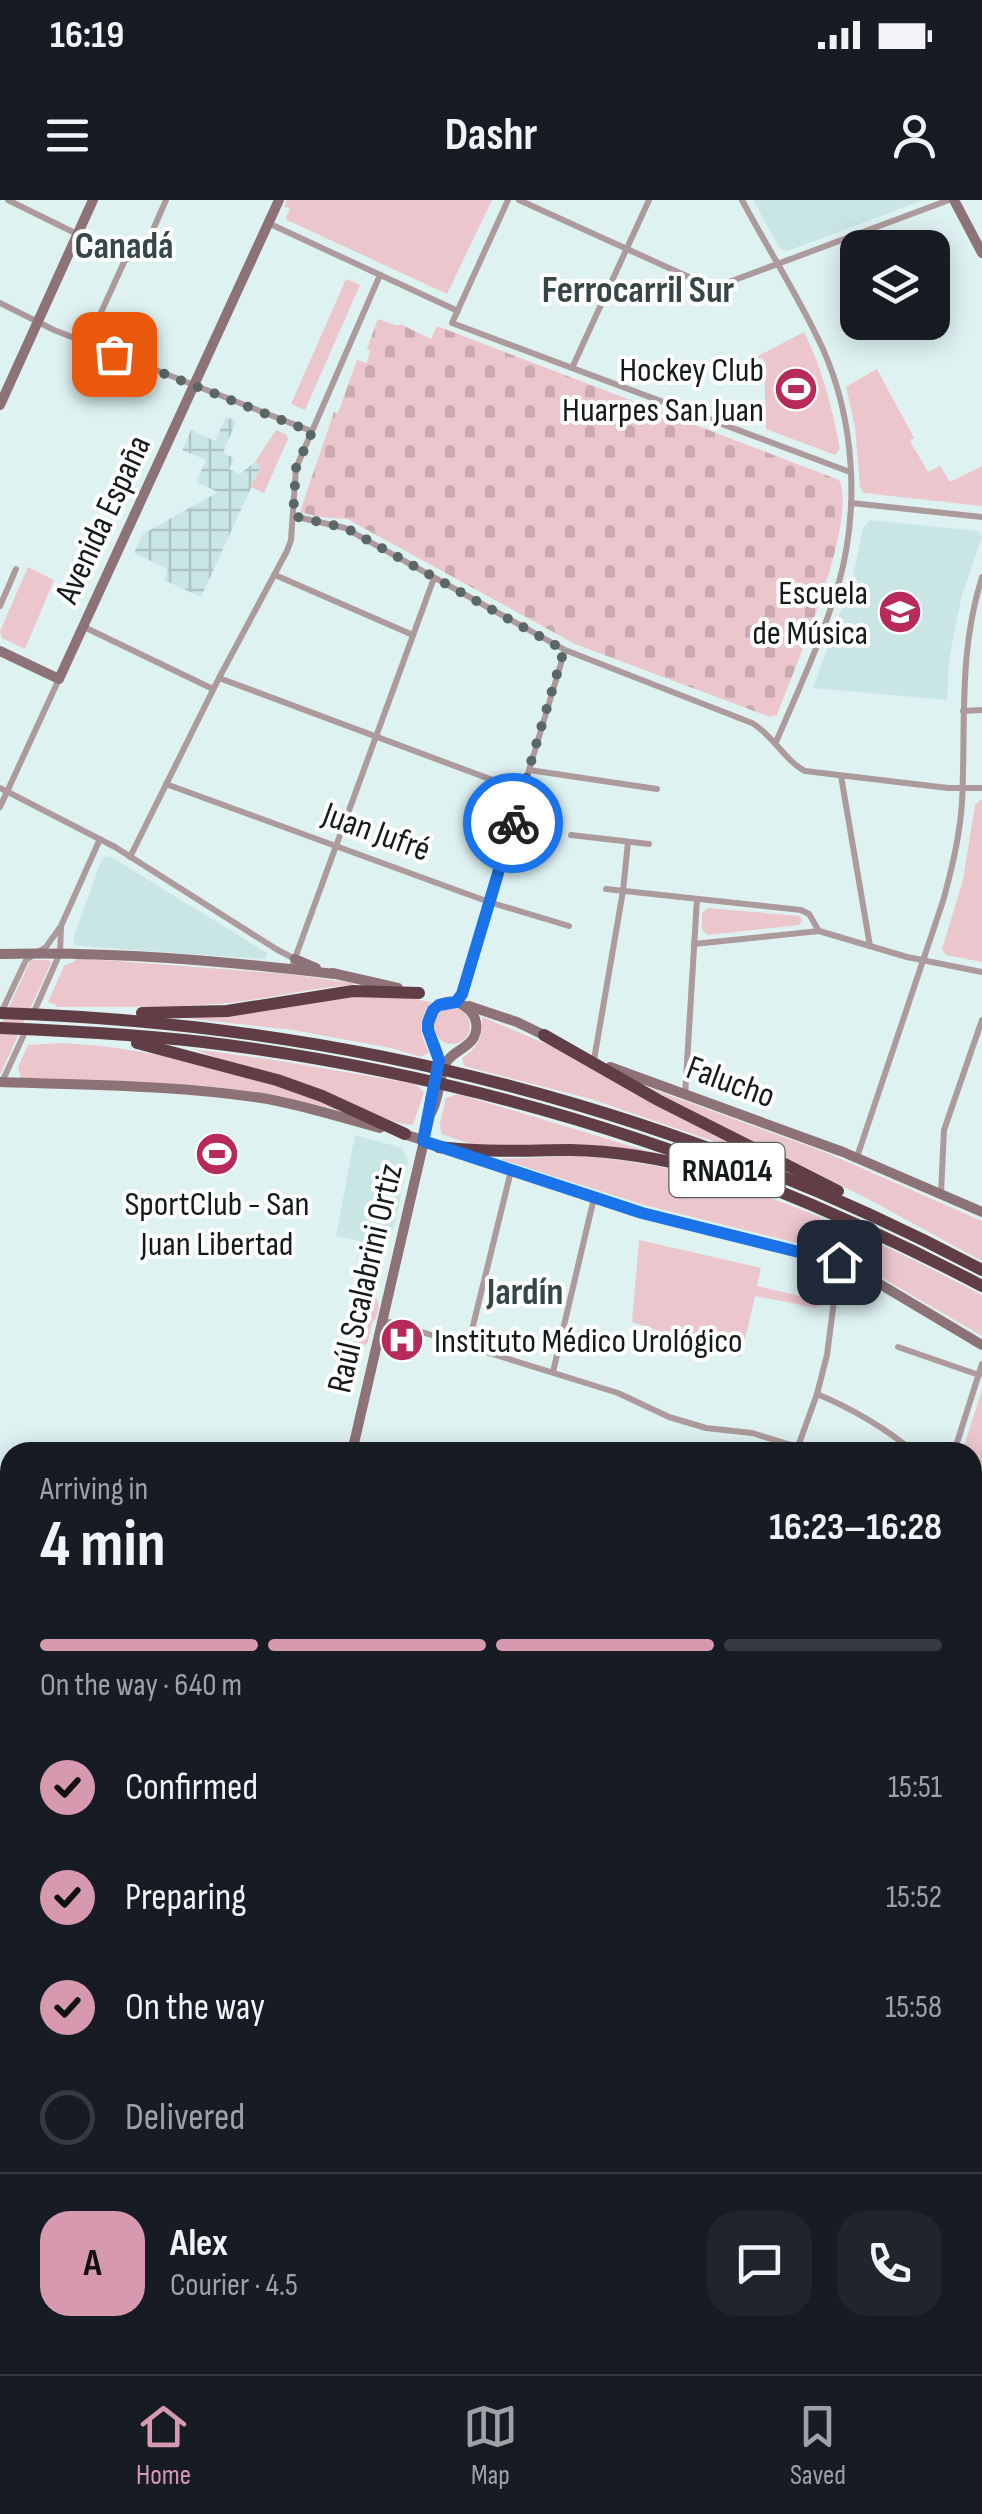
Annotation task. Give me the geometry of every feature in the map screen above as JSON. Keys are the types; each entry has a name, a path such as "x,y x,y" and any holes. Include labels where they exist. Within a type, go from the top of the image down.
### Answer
{"highway":[{"path":"80,1016 227,1011 353,992 420,994"},
{"name":"RNA014","path":"0,1014 80,1016 254,1033 462,1072 580,1104 725,1154 828,1195 982,1270"},
{"name":"RNA014","path":"0,1030 86,1032 257,1049 459,1087 616,1131 770,1187 875,1232 982,1286"},
{"path":"86,1032 277,1080 406,1134"},
{"path":"544,1035 629,1084 968,1262"},
{"path":"438,1147 488,1152 571,1150 628,1154 770,1187"}],"street":[{"path":"8,200 77,234"},
{"path":"0,405 93,200"},
{"path":"87,343 125,260 142,255 166,200"},
{"name":"Avenida España","path":"0,807 4,790 279,200"},
{"path":"508,200 452,323 850,472"},
{"path":"519,200 713,288 951,200 982,253"},
{"path":"572,368 649,200"},
{"path":"742,200 832,372 846,428 850,472 851,503 838,585 776,742"},
{"path":"268,223 458,310"},
{"path":"130,856 288,551 296,468 380,275"},
{"path":"0,303 87,343 312,432"},
{"path":"851,503 982,517"},
{"path":"293,516 346,528 564,650 752,723 776,742 798,768 841,776 982,788"},
{"path":"0,606 16,569"},
{"path":"275,575 414,635"},
{"path":"0,954 60,952 293,964 434,578"},
{"path":"857,1157 955,858 962,789 967,640 982,578"},
{"path":"83,626 214,689"},
{"path":"456,1002 473,1014 476,1026 470,1043 446,1050 434,1043 428,1030 430,1016 439,1005 456,1002 462,994 564,650"},
{"path":"0,651 59,678"},
{"path":"219,678 522,791"},
{"path":"963,711 982,710"},
{"path":"529,770 657,789"},
{"path":"841,776 870,946"},
{"name":"Juan Jufré","path":"166,784 490,902 569,926"},
{"name":"Falucho","path":"4,790 130,856 293,964 500,1016 594,1060 857,1157 982,1212"},
{"path":"571,834 649,844"},
{"path":"0,1014 26,960 46,947 61,926 100,839"},
{"path":"594,1060 628,842"},
{"path":"606,889 801,910 819,931"},
{"path":"685,1095 697,899"},
{"path":"61,926 60,952 1,1083 230,1094 306,1108 406,1134 642,1213 839,1262 982,1345"},
{"path":"694,944 819,931 982,972"},
{"path":"940,1194 944,1130 982,1020"},
{"name":"Raúl Scalabrini Ortiz","path":"430,1115 428,1106 439,1060 434,1043"},
{"name":"Raúl Scalabrini Ortiz","path":"354,1442 423,1141 445,1064 460,1049"},
{"path":"468,1346 510,1171"},
{"path":"553,1372 594,1198"},
{"path":"799,1442 827,1355 839,1262"},
{"path":"383,1320 618,1393 706,1428 752,1433 775,1442"},
{"path":"898,1348 979,1375"},
{"path":"957,1442 982,1364"},
{"path":"817,1394 872,1420 901,1442"}],"shaded area":[{"path":"753,200 923,200 788,251 780,249"},
{"path":"226,417 236,421 223,453 234,458 229,469 240,474 255,462 261,466 201,597 164,580 168,569 134,553 143,534 218,492 196,482 206,460 182,450 191,430 215,441"},
{"name":"Escuela de Música","path":"870,520 979,531 982,537 962,595 949,661 947,700 813,688 853,577 863,528"},
{"path":"110,856 267,953 265,959 76,946 73,939 98,869 103,858"},
{"path":"355,1135 402,1148 408,1160 385,1254 360,1247 360,1241 336,1236"}],"green space":[{"path":"287,200 492,200 447,294 287,220"},
{"path":"346,279 360,285 305,410 291,404"},
{"path":"378,319 400,324 431,339 437,326 839,480 843,500 833,560 777,715 770,717 575,644 347,519 300,512 334,412 338,413 357,360 367,363 367,349"},
{"name":"Hockey Club Huarpes San Juan","path":"804,332 830,404 840,449 835,455 766,429 764,359 756,357"},
{"path":"877,369 928,472 940,466 950,482 982,466 982,506 864,493 846,387"},
{"path":"276,430 288,439 264,493 251,487 261,467 255,462"},
{"path":"28,567 54,580 25,649 2,638 0,631"},
{"path":"980,800 982,962 946,955 942,949 963,880 975,805"},
{"path":"708,908 800,916 802,921 799,925 708,935 702,930 702,913"},
{"path":"75,958 288,974 353,983 214,1004 56,1007 48,1002 64,966"},
{"path":"33,960 51,963 0,1075 0,1027"},
{"path":"397,996 431,1002 421,1027 429,1052 421,1057 293,1030 184,1018 316,998"},
{"path":"452,1008 465,1013 470,1026 465,1039 452,1044 439,1039 434,1026 439,1013"},
{"path":"482,1017 556,1048 762,1158 591,1099 464,1066 462,1058 476,1046 480,1036"},
{"path":"62,1043 135,1051 210,1066 283,1087 351,1113 281,1096 217,1087 21,1078 18,1067 28,1045"},
{"path":"193,1049 415,1084 424,1092 413,1125 399,1123"},
{"path":"644,1086 827,1153 982,1221 982,1261 870,1200"},
{"path":"458,1094 667,1157 474,1145 441,1134 446,1098"},
{"path":"578,1156 684,1172 837,1224 982,1295 982,1336 841,1254 644,1205 500,1159"},
{"path":"639,1240 761,1268 757,1286 822,1301 822,1306 755,1296 741,1357 632,1322"},
{"path":"371,1258 384,1259 376,1297 379,1307 368,1342 355,1357 344,1388"},
{"path":"982,1390 982,1442 965,1442"}],"way so far":[{"path":"114,354 312,432 296,468 293,516 346,528 564,650 513,823"}],"place":[{"name":"Hockey Club Huarpes San Juan","path":"796,389"},
{"name":"Escuela de Música","path":"900,612"},
{"name":"SportClub - San Juan Libertad","path":"217,1154"},
{"name":"Instituto Médico Urológico","path":"402,1340"}],"district":[{"name":"Canadá","path":"124,245"},
{"name":"Ferrocarril Sur","path":"638,289"},
{"name":"Jardín","path":"525,1291"}],"route":[{"path":"513,823 462,994 456,1002 446,1002 433,1010 428,1023 439,1060 423,1141 642,1213 839,1262"}]}
